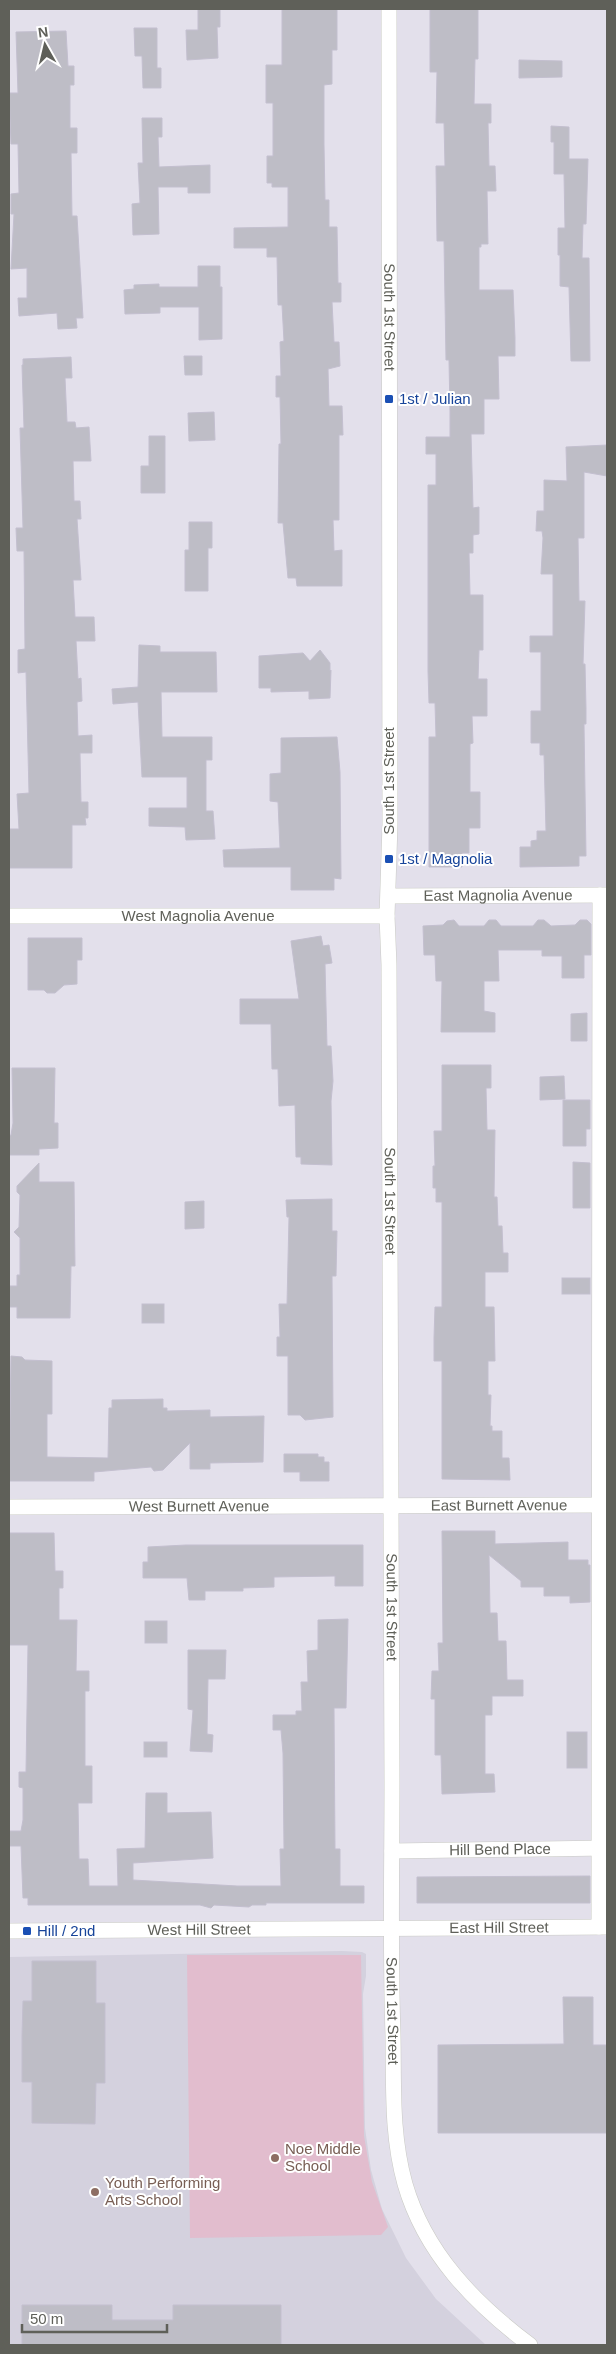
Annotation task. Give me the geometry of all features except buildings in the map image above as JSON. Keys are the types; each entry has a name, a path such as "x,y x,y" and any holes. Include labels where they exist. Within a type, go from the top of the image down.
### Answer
{"street":[{"name":"South 1st Street","path":"389,9 389,896 387,916 389,985 392,1851 390,1928 393,2113 399,2162 406,2189 434,2247 450,2271 484,2309 530,2345"},
{"name":"East Magnolia Avenue","path":"389,896 603,895"},
{"path":"603,895 603,1927"},
{"name":"West Magnolia Avenue","path":"9,916 387,916"},
{"name":"East Burnett Avenue","path":"390,1505 603,1505"},
{"name":"West Burnett Avenue","path":"9,1508 390,1505"},
{"name":"Hill Bend Place","path":"392,1851 604,1848"},
{"name":"East Hill Street","path":"390,1928 603,1927"},
{"name":"West Hill Street","path":"9,1931 390,1928"}],"shaded area":[{"path":"342,1951 366,1954 366,1976 363,1994 365,2128 371,2170 382,2209 406,2258 436,2299 486,2345 9,2345 9,1957"},
{"name":"Noe Middle School","path":"187,1955 361,1955 364,2136 372,2182 388,2227 381,2235 190,2238"}],"place":[{"name":"1st / Julian","path":"389,399"},
{"name":"1st / Magnolia","path":"389,859"},
{"name":"Hill / 2nd","path":"27,1931"},
{"name":"Noe Middle School","path":"275,2158"},
{"name":"Youth Performing Arts School","path":"95,2192"}]}
